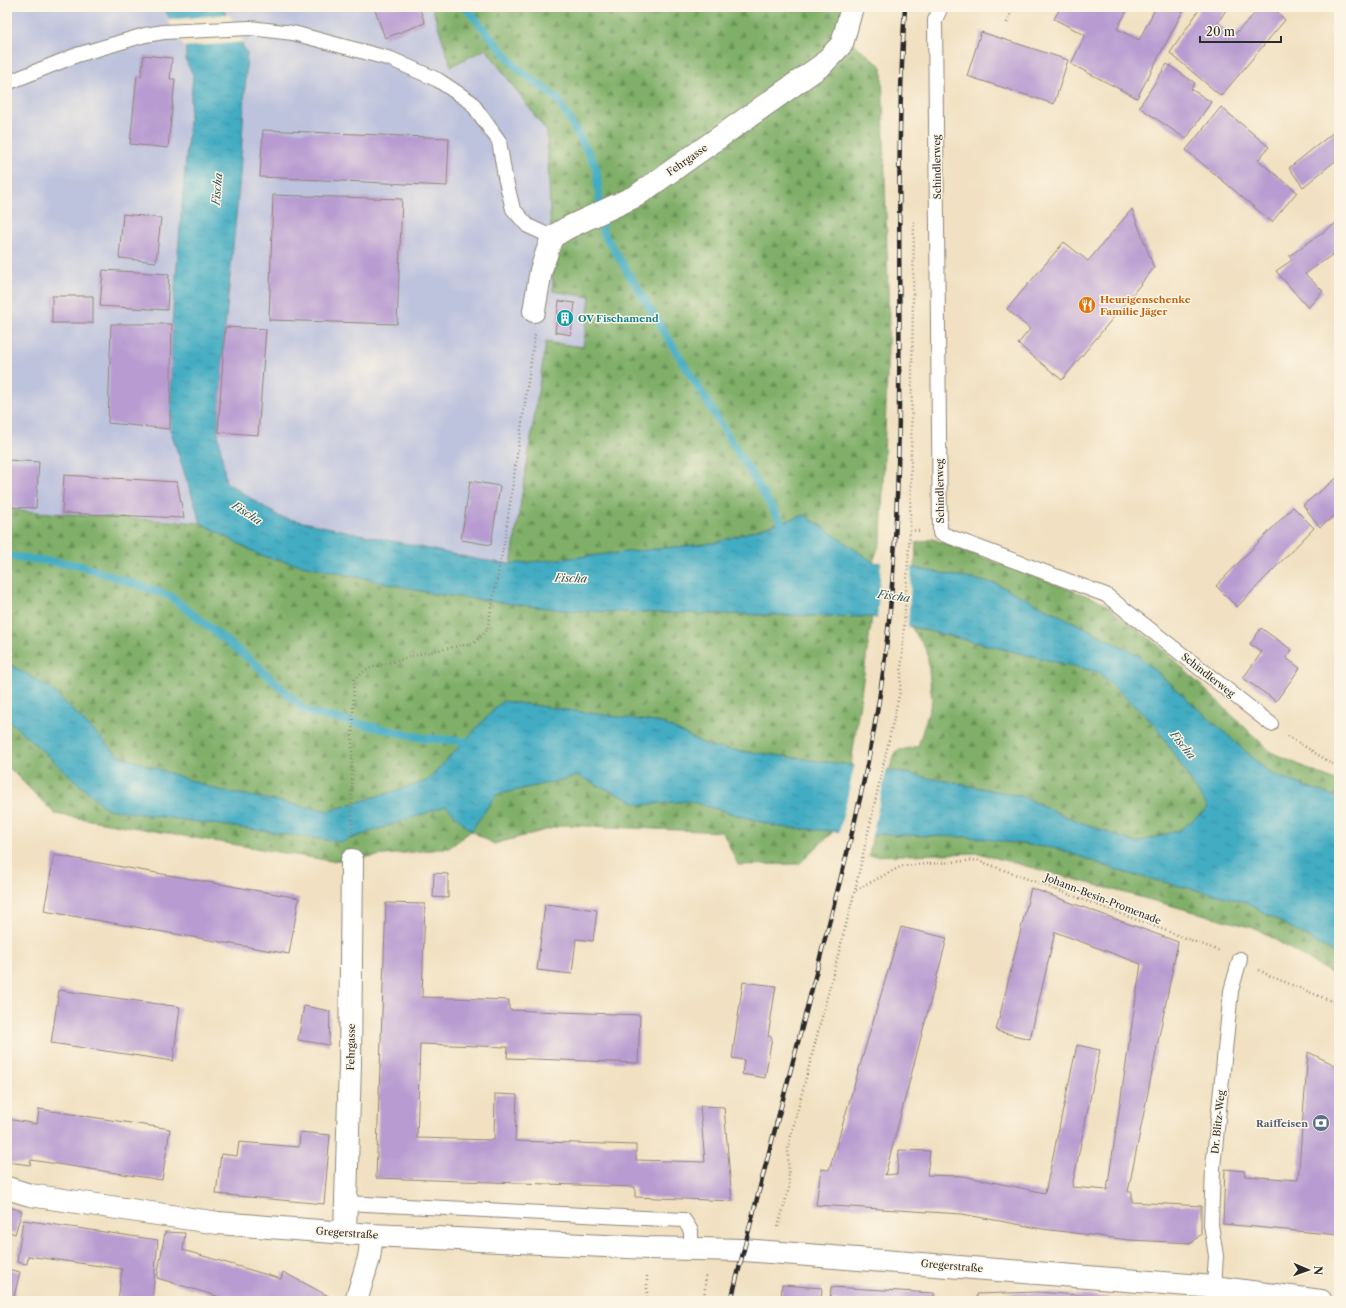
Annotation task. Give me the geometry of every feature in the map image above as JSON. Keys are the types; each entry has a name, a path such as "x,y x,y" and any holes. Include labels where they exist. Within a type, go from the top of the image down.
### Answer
{"street":[{"name":"Fehrgasse","path":"560,232 636,196 822,65 842,44 852,7"},
{"path":"534,311 541,270 560,232"},
{"name":"Fehrgasse","path":"345,1233 350,1065 352,860"},
{"name":"Gregerstraße","path":"7,1188 30,1195 218,1223 372,1235 648,1248 744,1250 1214,1287 1321,1301"},
{"path":"356,1301 369,1258 372,1235"}],"lane":[{"name":"Schindlerweg","path":"941,7 935,20 940,533 1106,595 1271,724"},
{"path":"7,83 77,55 145,35 164,32 250,28 294,33 391,59 438,80 471,102 499,141 505,177 514,209 528,226 560,232"},
{"name":"Dr. Blitz-Weg","path":"1214,1287 1216,1256 1211,1224 1213,1168 1231,991 1240,958"},
{"path":"346,1203 684,1220 691,1231 691,1249"}],"path":[{"path":"1007,23 1013,7"},
{"path":"771,1252 789,1188 788,1148 865,851 900,691 910,538 914,220"},
{"path":"352,860 352,746 354,680 367,669 420,654 474,643 487,630 504,544 535,333 534,311"},
{"path":"910,530 917,531"},
{"path":"1271,724 1339,768"},
{"name":"Johann-Besin-Promenade","path":"855,890 902,866 977,860 1240,958 1270,976 1339,1004"}],"shaded area":[{"path":"7,7 156,7 166,13 186,46 186,61 193,75 172,324 172,356 223,354 240,176 247,53 222,7 432,7 451,66 486,49 547,132 553,291 590,296 583,347 546,342 511,564 480,560 280,517 226,482 223,466 184,470 201,523 7,510"}],"green space":[{"path":"432,7 842,7 840,32 882,67 889,322 881,540 873,562 805,515 714,543 511,564 546,342 583,347 590,297 553,291 547,132 486,49 451,66"},
{"path":"7,510 201,523 261,556 436,594 570,611 872,617 851,765 711,747 662,723 502,701 427,781 329,811 218,790 118,755 49,687 7,663"},
{"path":"933,539 1101,601 1158,645 1271,752 1339,783 1339,798 1271,774 1135,653 997,584 915,568 916,543"},
{"path":"911,627 1098,672 1156,726 1208,808 1180,830 1136,843 1067,817 1021,796 889,770 896,751 918,746 932,701 927,651"},
{"path":"7,719 107,809 341,842 446,806 471,831 449,848 331,861 55,814 7,766"},
{"path":"578,776 641,805 689,801 779,827 834,831 799,864 738,865 723,832 564,825 494,844 471,831 496,795"},
{"path":"873,834 970,837 1059,849 1126,873 1246,902 1339,956 1339,978 1257,929 978,853 869,856"}],"water":[{"name":"Fischa","path":"163,7 222,7 247,53 240,176 225,327 218,432 226,482 280,517 480,560 511,564 714,543 805,515 873,562 915,568 997,584 1135,653 1271,774 1339,798 1339,956 1246,902 1126,873 1059,849 970,837 873,834 779,827 689,801 641,805 578,776 496,795 471,831 446,806 341,842 107,809 7,719 7,663 49,687 118,755 218,790 329,811 427,781 502,701 662,723 711,747 889,770 1021,796 1067,817 1136,843 1180,830 1208,808 1156,726 1098,672 872,617 570,611 436,594 261,556 201,523 170,429 172,324 193,75 186,61 186,46"}],"pier":[{"path":"229,14 244,42 184,47 168,20"},
{"path":"881,562 912,566 908,628 877,620"},
{"path":"855,763 887,768 872,836 839,833"}],"building":[{"path":"374,7 419,7 425,23 385,38"},
{"path":"1061,7 1129,7 1117,29 1139,40 1156,7 1185,7 1137,98 1071,64 1085,35 1054,19"},
{"path":"1201,7 1228,7 1217,24 1234,35 1261,7 1273,7 1285,20 1221,96 1170,53"},
{"path":"981,32 1068,60 1054,104 967,76"},
{"path":"144,55 172,58 170,79 175,79 168,148 130,144 137,75 141,76"},
{"path":"1167,64 1195,83 1191,89 1211,102 1186,139 1139,107"},
{"path":"1221,107 1269,147 1258,160 1297,192 1272,222 1186,150"},
{"path":"1339,128 1339,158 1303,187 1289,168"},
{"path":"263,130 449,138 447,186 260,177"},
{"path":"273,195 402,199 397,324 269,320"},
{"name":"Heurigenschenke Familie Jäger","path":"1132,209 1154,268 1062,380 1018,344 1030,329 1007,309 1064,242 1088,261"},
{"path":"123,214 161,218 156,262 119,258"},
{"path":"1339,221 1339,250 1305,274 1323,291 1308,308 1276,271 1292,260 1289,256"},
{"path":"103,270 169,274 167,310 100,306"},
{"path":"52,296 93,296 93,323 52,323"},
{"name":"OV Fischamend","path":"559,301 575,303 571,335 555,332"},
{"path":"111,324 172,324 170,429 108,423"},
{"path":"225,327 266,329 258,435 218,432"},
{"path":"7,460 39,462 36,508 7,507"},
{"path":"64,475 177,482 184,518 62,513"},
{"path":"1339,476 1339,512 1320,527 1303,505"},
{"path":"470,481 500,486 491,545 461,540"},
{"path":"1293,507 1314,528 1237,607 1216,586"},
{"path":"1261,628 1292,650 1286,658 1300,668 1276,701 1243,678 1262,652 1250,644"},
{"path":"54,855 299,898 289,954 44,911"},
{"path":"434,873 448,874 448,898 433,897"},
{"path":"1031,888 1178,942 1128,1192 1132,1192 1132,1202 1201,1206 1201,1234 1192,1243 1129,1240 1043,1229 962,1214 816,1205 821,1169 829,1170 901,927 947,938 885,1175 897,1174 899,1150 930,1151 927,1175 963,1176 1045,1193 1077,1045 1100,1050 1072,1187 1107,1190 1141,964 1055,932 1030,1039 996,1031"},
{"path":"386,903 425,904 422,997 509,1000 509,1010 640,1015 638,1063 507,1058 508,1047 420,1044 417,1138 494,1140 495,1094 517,1095 515,1141 636,1145 636,1160 705,1162 700,1106 724,1107 732,1201 635,1197 635,1187 376,1178"},
{"path":"545,904 597,910 593,941 576,939 572,974 537,970"},
{"path":"743,982 776,986 768,1036 772,1037 765,1078 742,1074 744,1060 732,1058"},
{"path":"59,990 180,1007 173,1061 51,1043"},
{"path":"304,1006 330,1011 329,1045 298,1040"},
{"name":"Raiffeisen","path":"1308,1052 1339,1067 1339,1235 1223,1224 1225,1169 1244,1171 1245,1176 1298,1180"},
{"path":"39,1109 170,1129 162,1180 31,1160 30,1165 7,1162 7,1119 37,1124"},
{"path":"300,1132 330,1135 324,1204 216,1194 221,1154 237,1156 239,1142 299,1147"},
{"path":"7,1206 22,1211 15,1234 7,1231"},
{"path":"23,1220 158,1240 152,1301 118,1301 122,1269 28,1256 27,1264 17,1262"},
{"path":"165,1232 185,1233 183,1250 281,1279 283,1272 338,1301 233,1301 157,1278"},
{"path":"7,1269 20,1272 13,1301 7,1301"},
{"path":"782,1285 822,1288 821,1301 781,1301"},
{"path":"831,1287 934,1293 934,1301 830,1301"},
{"path":"1038,1292 1140,1301 977,1301 977,1294"}],"waterway":[{"path":"465,7 518,69 557,98 596,166 603,232 787,532"},
{"path":"7,556 79,565 170,596 253,662 307,712 423,738 475,742"}],"railway":[{"path":"731,1301 852,835 869,757 882,679 894,561 898,482 901,86 905,7"}],"place":[{"name":"Heurigenschenke Familie Jäger","path":"1087,305"},
{"name":"OV Fischamend","path":"565,318"},
{"name":"Raiffeisen","path":"1321,1123"}]}
